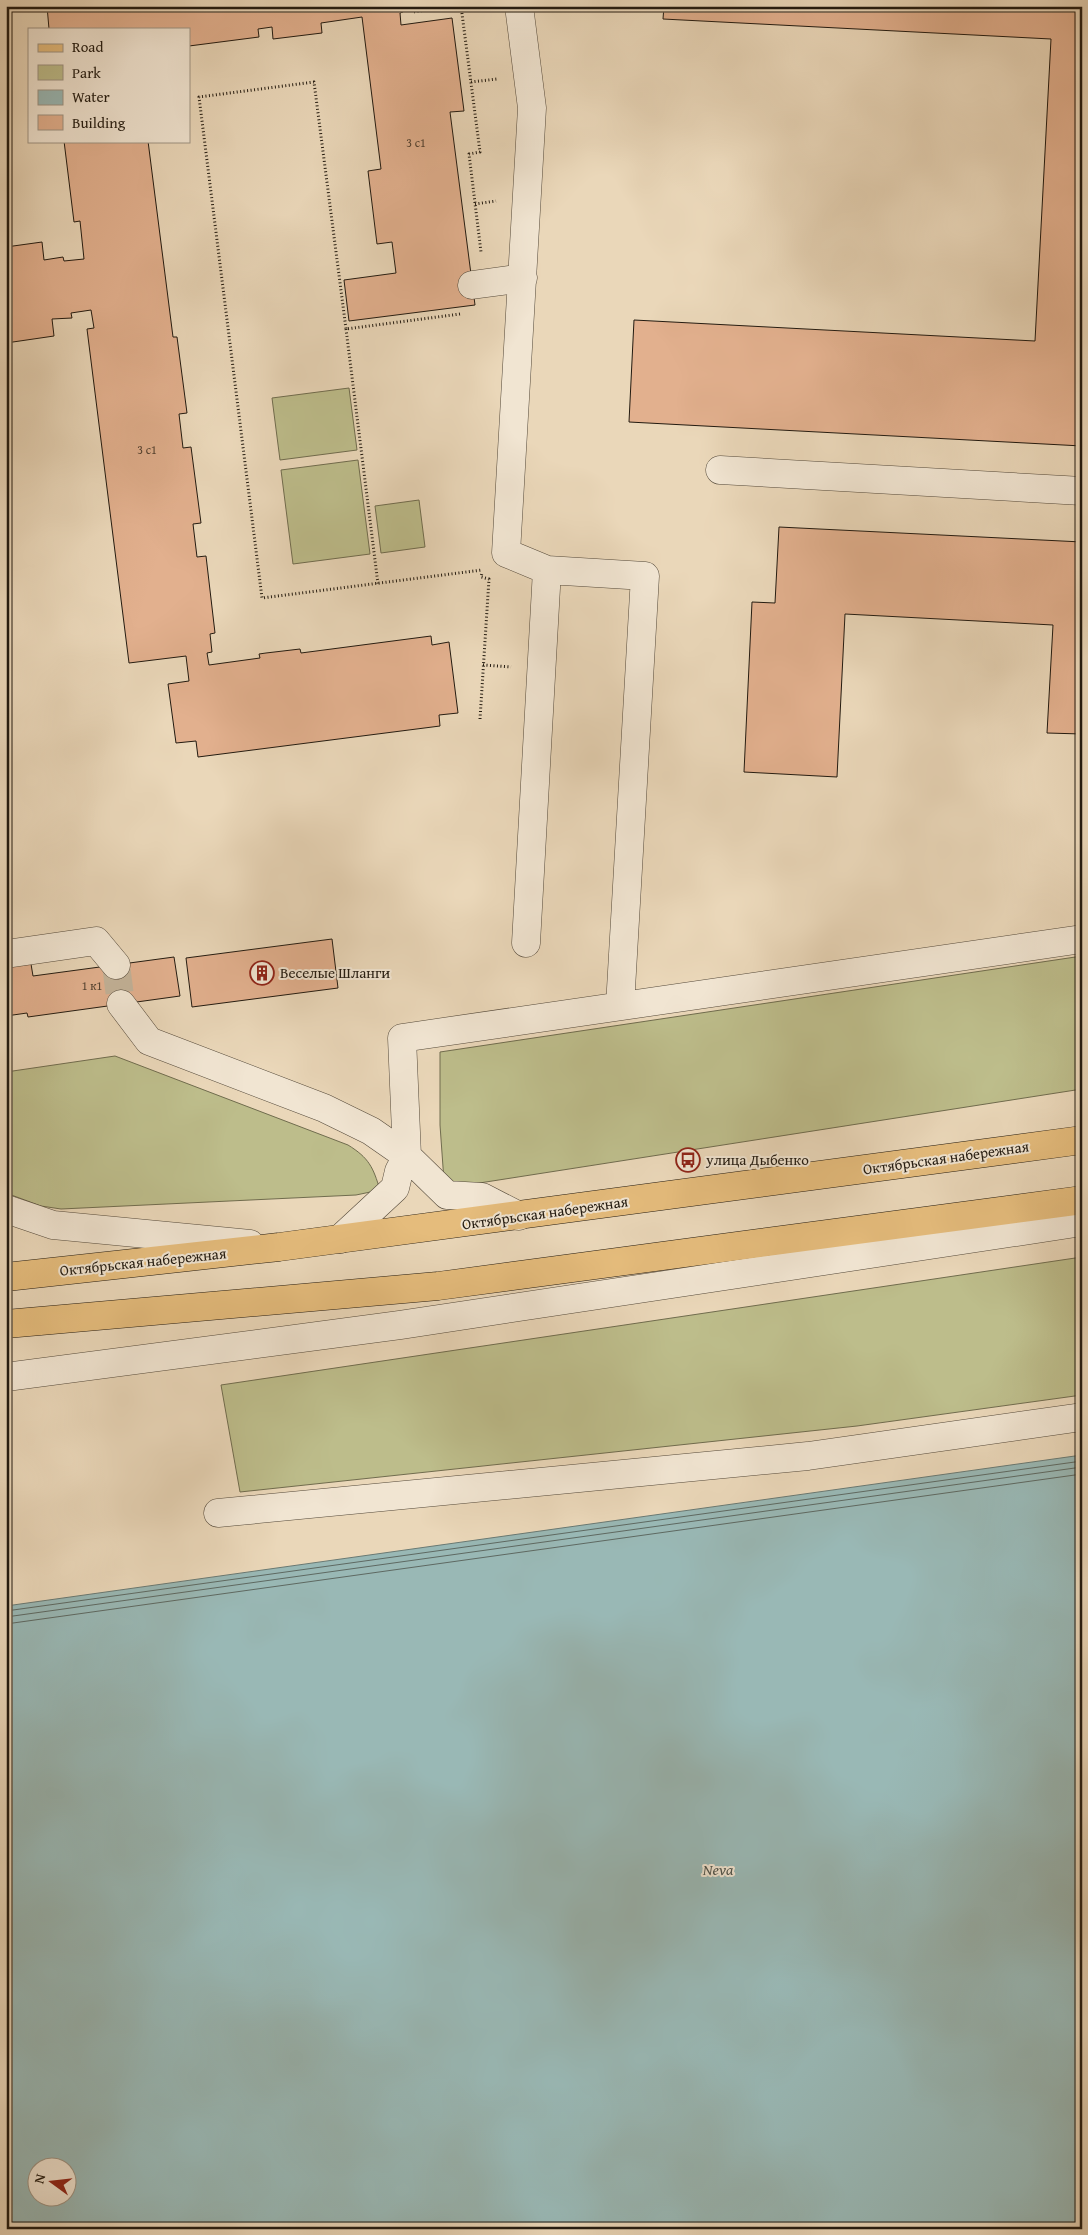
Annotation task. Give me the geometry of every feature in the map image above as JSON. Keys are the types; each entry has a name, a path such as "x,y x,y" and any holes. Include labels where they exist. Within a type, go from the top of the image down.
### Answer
{"main road":[{"name":"Октябрьская набережная","path":"6,1277 279,1247 1082,1140"},
{"path":"6,1324 438,1286 1082,1200"}],"street":[{"path":"519,6 532,108 506,553 547,570 645,576 620,1006"},
{"path":"478,284 523,278"},
{"path":"720,470 1082,491"},
{"path":"526,944 547,570"},
{"path":"340,1239 395,1188 399,1172 407,1156 402,1038 1082,939"},
{"path":"6,954 96,941 116,965"},
{"path":"121,1004 149,1041 324,1108 371,1131 407,1156 447,1195 482,1197 519,1216"},
{"path":"6,1209 53,1225 279,1247"},
{"path":"6,1377 410,1323 1082,1222"},
{"path":"218,1513 808,1456 1082,1417"}],"path":[{"path":"412,6 413,12 454,6"},
{"path":"461,6 480,152 469,154 478,284"},
{"path":"378,584 314,82 199,97 262,598 378,584 482,570 482,577 489,580 480,719"},
{"path":"346,329 466,313"}],"green space":[{"path":"349,388 357,450 280,460 272,398"},
{"path":"358,460 370,554 293,564 281,470"},
{"path":"419,500 425,547 381,553 375,506"},
{"path":"1082,956 1082,1089 473,1184 444,1181 440,1125 440,1052"},
{"path":"115,1056 348,1145 366,1159 375,1175 380,1190 356,1195 61,1209 41,1206 6,1193 6,1072"},
{"path":"1082,1257 1082,1395 857,1426 240,1492 221,1385"}],"water":[{"name":"Neva","path":"1082,1455 1082,2229 6,2229 6,1606"}],"building":[{"path":"47,6 402,6 403,12 400,13 401,25 452,18 464,111 450,112 475,305 349,321 344,280 396,273 392,242 377,244 368,171 381,169 362,17 321,23 322,33 273,39 272,27 258,29 259,37 190,46 190,28 49,28"},
{"path":"664,6 1082,6 1082,446 629,422 634,320 1035,341 1051,39 663,19"},
{"path":"64,142 148,142 173,337 177,337 187,413 179,414 183,448 191,447 201,523 193,524 197,557 206,556 215,633 210,634 212,652 207,653 209,665 260,658 259,654 266,653 300,649 301,653 431,636 432,645 449,642 458,713 439,715 440,726 198,757 196,741 176,743 168,684 189,681 186,656 129,663 87,329 94,328 91,310 71,313 72,318 52,319 54,336 6,343 6,247 42,242 44,260 63,257 64,261 84,259 80,221 74,222"},
{"path":"779,527 1082,542 1082,734 1047,733 1053,625 845,614 837,777 744,772 752,602 775,603"},
{"path":"6,745 9,768 6,768"},
{"name":"Веселые Шланги","path":"332,939 338,988 192,1007 186,958"},
{"path":"174,957 180,996 28,1017 27,1013 6,1016 6,967 31,964 33,976"}],"tunnel":[{"path":"116,965 121,1004"}],"place":[{"name":"Веселые Шланги","path":"262,973"},
{"name":"улица Дыбенко","path":"688,1160"}]}
